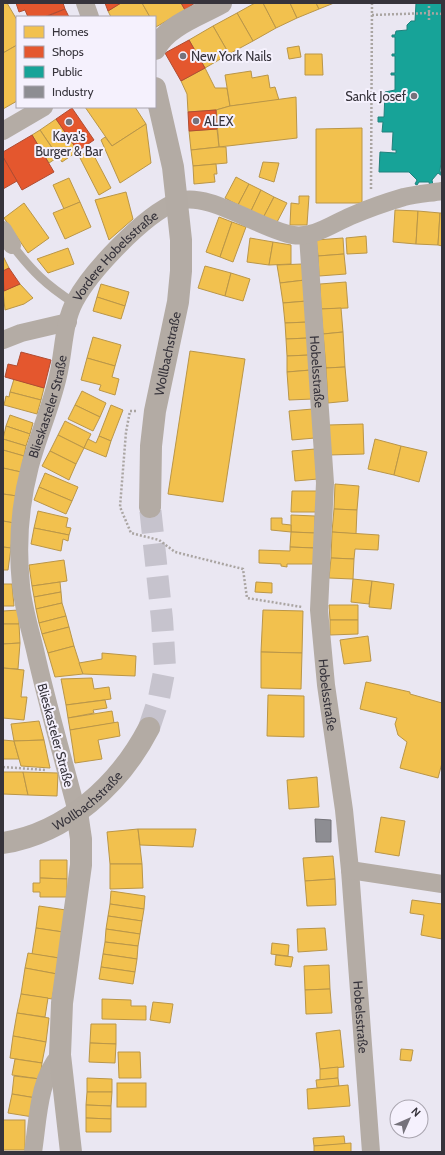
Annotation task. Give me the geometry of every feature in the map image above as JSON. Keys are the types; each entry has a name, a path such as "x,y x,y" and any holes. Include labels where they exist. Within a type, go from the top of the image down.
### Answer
{"main road":[{"path":"156,47 159,40 178,27 221,3"},
{"path":"156,92 173,167 177,201"},
{"name":"Wollbachstraße","path":"150,507 151,446 155,411 178,302 181,271 181,240 177,201"},
{"name":"Wollbachstraße","path":"3,843 36,835 77,812 95,799 116,779 131,760 149,728"},
{"name":"Blieskasteler Straße","path":"71,1152 60,1056 62,1003 81,865 81,839 77,812"}],"street":[{"path":"84,3 90,16"},
{"path":"3,131 42,108"},
{"path":"177,201 192,200 207,202 230,210 278,231 308,236 353,215 404,197 442,190"},
{"name":"Vordere Hobelsstraße","path":"68,322 74,303 92,276 116,249 150,219 177,201"},
{"name":"Hobelsstraße","path":"308,236 325,483 319,610 326,685 344,810 350,870 372,1152"},
{"path":"3,340 21,333 68,322"},
{"name":"Blieskasteler Straße","path":"68,322 60,369 52,401 30,465 24,491 20,553 21,586 29,624 49,710 77,812"},
{"path":"350,870 442,884"},
{"path":"32,1152 47,1076 52,1064 60,1056"}],"lane":[{"path":"7,237 27,264 49,287 74,303"}],"path":[{"path":"371,209 372,3"},
{"path":"428,20 429,3"},
{"path":"372,15 442,14"},
{"path":"243,569 247,598 319,610"},
{"path":"3,767 66,771"}],"building: Homes":[{"path":"3,3 7,3 16,18 16,46 3,53"},
{"path":"121,3 142,3 149,16 110,16 108,11"},
{"path":"142,3 181,3 185,10 156,27 156,16 149,16"},
{"path":"255,3 263,3 276,28 253,41 237,13"},
{"path":"263,3 290,3 297,18 276,28"},
{"path":"290,3 316,3 319,9 297,18"},
{"path":"316,3 334,3 319,9"},
{"path":"237,13 253,41 229,54 213,26"},
{"path":"213,26 229,54 205,68 189,40"},
{"path":"16,46 16,102 3,109 3,53"},
{"path":"299,46 301,57 289,59 287,48"},
{"path":"305,54 322,54 323,75 305,75"},
{"path":"205,68 215,88 227,88 230,106 216,110 188,112 187,94 181,81"},
{"path":"251,71 252,78 268,75 270,88 275,87 279,100 230,106 225,75"},
{"path":"296,97 297,138 219,147 216,110 230,106"},
{"path":"86,108 136,108 146,124 112,146"},
{"path":"56,119 78,151 62,162 40,130"},
{"path":"146,124 151,163 120,183 101,140 105,137 112,146"},
{"path":"362,128 362,203 316,203 316,129"},
{"path":"217,129 219,147 191,150 189,131"},
{"path":"40,130 58,157 49,163 32,135"},
{"path":"226,147 227,163 193,166 191,150"},
{"path":"91,150 111,188 99,195 79,156"},
{"path":"263,162 279,163 274,182 259,177"},
{"path":"216,164 217,174 214,174 215,182 194,184 193,166"},
{"path":"236,177 249,184 238,205 225,198"},
{"path":"69,178 80,202 64,209 53,185"},
{"path":"249,184 261,190 251,211 238,205"},
{"path":"261,190 274,197 263,218 251,211"},
{"path":"126,192 133,219 109,240 95,200"},
{"path":"299,196 309,196 307,225 290,225 291,203 299,204"},
{"path":"274,197 287,203 276,224 263,218"},
{"path":"80,202 91,227 65,239 53,213"},
{"path":"24,203 49,238 28,253 4,218"},
{"path":"395,210 418,211 416,244 393,242"},
{"path":"418,211 440,213 438,245 416,244"},
{"path":"440,213 442,213 442,246 438,245"},
{"path":"219,217 232,222 220,257 206,252"},
{"path":"232,222 246,227 233,262 220,257"},
{"path":"366,236 367,253 347,254 346,238"},
{"path":"250,238 273,242 269,265 247,262"},
{"path":"343,238 344,254 318,256 316,240"},
{"path":"273,242 291,245 291,264 269,265"},
{"path":"68,248 74,264 48,273 37,259"},
{"path":"344,254 346,274 319,276 318,256"},
{"path":"3,256 9,268 3,271"},
{"path":"302,264 305,280 280,283 277,265"},
{"path":"205,266 231,273 225,296 198,288"},
{"path":"231,273 250,279 243,301 225,296"},
{"path":"305,280 307,301 283,303 280,283"},
{"path":"346,282 348,308 321,309 320,284"},
{"path":"20,284 33,298 24,304 5,310 3,291"},
{"path":"101,284 129,292 125,306 97,297"},
{"path":"97,297 125,306 121,319 93,311"},
{"path":"307,301 309,322 285,323 283,303"},
{"path":"341,308 343,332 323,334 321,309"},
{"path":"309,322 309,338 286,339 285,323"},
{"path":"343,332 345,367 326,368 323,334"},
{"path":"93,337 121,345 115,366 87,358"},
{"path":"309,338 310,355 287,356 286,339"},
{"path":"190,351 245,359 223,502 168,494"},
{"path":"310,355 311,370 287,372 287,356"},
{"path":"87,358 115,366 112,377 119,379 115,395 99,390 101,385 81,380"},
{"path":"345,367 348,401 328,403 326,368"},
{"path":"311,370 313,399 289,400 287,372"},
{"path":"14,379 44,388 41,400 10,392"},
{"path":"82,391 106,403 100,417 75,405"},
{"path":"10,392 41,400 37,414 4,405 6,396 9,397"},
{"path":"75,405 100,417 93,431 68,419"},
{"path":"111,405 123,410 111,441 99,436"},
{"path":"313,409 315,438 292,440 289,411"},
{"path":"10,415 33,423 30,434 6,426"},
{"path":"65,421 91,434 84,448 58,435"},
{"path":"363,424 364,454 329,455 328,425"},
{"path":"6,426 30,434 26,446 3,439"},
{"path":"58,435 84,448 76,464 50,451"},
{"path":"99,436 111,441 106,457 84,448 88,439 96,443"},
{"path":"3,439 26,446 24,456 3,450"},
{"path":"375,439 401,446 394,475 368,469"},
{"path":"401,446 427,452 419,482 394,475"},
{"path":"315,449 318,479 295,481 292,451"},
{"path":"3,450 24,456 21,472 3,468"},
{"path":"50,451 76,464 69,480 42,466"},
{"path":"3,468 21,472 17,496 3,494"},
{"path":"45,473 78,487 72,501 39,487"},
{"path":"335,484 359,486 357,510 334,509"},
{"path":"39,487 72,501 66,514 34,500"},
{"path":"292,491 318,491 318,512 291,512"},
{"path":"3,494 17,496 14,523 3,521"},
{"path":"334,509 357,510 356,534 332,532"},
{"path":"38,511 68,518 66,527 71,528 69,535 34,528"},
{"path":"291,515 315,516 315,533 291,532"},
{"path":"271,518 282,518 282,524 291,525 291,532 271,530"},
{"path":"3,521 14,523 11,548 3,547"},
{"path":"34,528 69,535 68,541 63,539 61,551 31,544"},
{"path":"291,532 315,533 314,548 290,547"},
{"path":"332,532 379,535 378,550 355,549 354,559 331,558"},
{"path":"3,547 11,548 8,570 3,570"},
{"path":"290,547 314,548 314,564 287,564 287,567 281,566 281,564 259,563 259,550 290,551"},
{"path":"331,558 354,559 353,579 329,578"},
{"path":"64,560 67,581 32,586 29,565"},
{"path":"353,579 372,581 369,604 351,602"},
{"path":"372,581 394,584 391,609 369,607"},
{"path":"60,582 61,592 34,597 32,586"},
{"path":"256,582 272,583 272,593 255,592"},
{"path":"3,584 12,584 14,606 3,606"},
{"path":"61,592 62,603 36,609 34,597"},
{"path":"62,603 66,616 39,623 36,609"},
{"path":"329,605 358,605 358,620 330,620"},
{"path":"19,610 19,624 3,624 3,611"},
{"path":"263,610 303,611 302,653 261,652"},
{"path":"66,616 69,627 42,634 39,623"},
{"path":"330,620 358,620 358,634 330,635"},
{"path":"3,624 19,624 20,643 3,644"},
{"path":"69,627 74,646 48,653 42,634"},
{"path":"368,636 371,661 344,664 340,640"},
{"path":"20,643 18,669 3,668 3,644"},
{"path":"74,646 83,674 55,677 48,653"},
{"path":"261,652 302,653 301,689 261,688"},
{"path":"102,653 136,656 135,676 83,674 79,663 102,659"},
{"path":"3,668 24,670 21,697 27,697 24,720 3,718"},
{"path":"92,678 94,689 109,687 111,699 66,705 61,679"},
{"path":"366,682 410,692 410,694 442,703 442,763 438,778 400,768 407,742 398,735 395,724 397,718 360,709"},
{"path":"268,695 304,696 304,737 267,736"},
{"path":"105,700 107,708 93,710 94,713 68,718 66,705"},
{"path":"112,711 114,723 70,730 68,718"},
{"path":"39,721 44,740 14,741 11,724"},
{"path":"118,722 120,736 98,740 102,759 75,763 70,730"},
{"path":"3,740 14,741 19,759 3,759"},
{"path":"44,740 50,768 21,766 14,741"},
{"path":"3,772 23,772 28,795 3,794"},
{"path":"23,772 58,773 57,796 28,795"},
{"path":"317,777 319,807 289,809 287,780"},
{"path":"381,817 405,821 399,856 375,852"},
{"path":"138,829 142,864 110,864 107,832"},
{"path":"138,829 196,829 193,847 140,845"},
{"path":"333,856 335,879 305,881 303,858"},
{"path":"40,860 67,860 67,879 40,878"},
{"path":"110,864 142,864 143,888 110,889"},
{"path":"40,878 67,879 67,897 40,897 40,892 33,892 33,883 40,883"},
{"path":"335,879 336,905 307,906 305,881"},
{"path":"111,891 145,896 144,909 110,904"},
{"path":"412,900 442,904 442,939 421,935 424,915 410,913"},
{"path":"110,904 144,909 142,921 108,916"},
{"path":"39,906 66,910 63,932 36,928"},
{"path":"108,916 142,921 140,934 106,929"},
{"path":"36,928 63,932 59,958 32,954"},
{"path":"325,928 327,950 298,952 297,929"},
{"path":"106,929 140,934 138,946 105,942"},
{"path":"105,942 138,946 137,959 103,954"},
{"path":"272,943 289,945 288,956 271,954"},
{"path":"28,953 59,958 57,974 25,968"},
{"path":"103,954 137,959 135,972 101,967"},
{"path":"276,955 293,957 291,967 275,965"},
{"path":"329,965 330,989 305,990 304,966"},
{"path":"101,967 135,972 133,984 99,979"},
{"path":"25,968 57,974 52,999 21,994"},
{"path":"330,989 332,1013 306,1014 305,990"},
{"path":"21,994 48,998 45,1017 17,1013"},
{"path":"102,999 131,1000 131,1006 146,1006 146,1020 102,1019"},
{"path":"153,1002 173,1004 170,1023 150,1020"},
{"path":"17,1013 49,1018 46,1042 13,1036"},
{"path":"91,1024 116,1024 116,1044 90,1043"},
{"path":"340,1030 344,1067 320,1069 316,1033"},
{"path":"13,1036 46,1042 42,1063 10,1058"},
{"path":"90,1043 116,1044 115,1063 89,1062"},
{"path":"401,1049 413,1050 411,1061 400,1060"},
{"path":"118,1052 140,1052 141,1078 119,1078"},
{"path":"15,1059 42,1063 40,1079 12,1075"},
{"path":"338,1067 338,1078 320,1080 320,1069"},
{"path":"14,1076 40,1079 36,1098 12,1094"},
{"path":"87,1078 112,1079 112,1092 87,1092"},
{"path":"338,1078 339,1086 317,1088 316,1080"},
{"path":"117,1083 146,1083 146,1107 117,1107"},
{"path":"348,1085 350,1106 308,1109 307,1089"},
{"path":"87,1092 112,1092 111,1106 86,1105"},
{"path":"12,1094 36,1098 33,1117 8,1113"},
{"path":"86,1105 111,1106 111,1119 86,1118"},
{"path":"86,1118 111,1119 111,1132 86,1132"},
{"path":"3,1120 25,1120 25,1150 3,1150"},
{"path":"344,1136 345,1144 314,1146 313,1138"},
{"path":"351,1143 351,1152 314,1152 314,1146"}],"building: Shops":[{"path":"16,3 63,3 65,9 47,16 28,16 25,10 19,12"},
{"path":"105,3 121,3 108,11"},
{"path":"181,3 195,3 185,10"},
{"path":"65,9 68,16 48,16"},
{"path":"189,40 205,68 181,81 165,53"},
{"path":"72,108 94,140 78,151 56,119"},
{"path":"216,110 217,129 189,131 188,112"},
{"path":"32,135 54,172 22,190 3,157 3,152"},
{"path":"3,157 17,181 3,189"},
{"path":"9,268 20,284 4,291 3,271"},
{"path":"21,352 51,360 44,388 5,377 8,364 17,366"}],"building: Public":[{"name":"Sankt Josef","path":"416,3 442,3 442,152 440,171 442,176 438,173 432,180 433,185 430,186 429,182 419,182 417,185 415,184 417,180 409,172 379,172 380,152 396,153 396,150 392,150 393,132 382,132 383,122 378,122 378,117 384,117 385,92 395,90 395,75 391,75 391,73 395,73 395,56 392,56 392,54 395,54 395,37 392,37 392,35 395,35 396,31 407,30 407,25 411,21 415,21"}],"building: Industry":[{"path":"315,819 331,820 331,842 316,842"}],"tunnel":[{"path":"149,728 159,698 165,667 162,619 150,507"}],"place":[{"name":"New York Nails","path":"183,56"},
{"name":"Sankt Josef","path":"414,96"},
{"name":"ALEX","path":"196,121"},
{"name":"Kaya's Burger & Bar","path":"69,122"}]}
